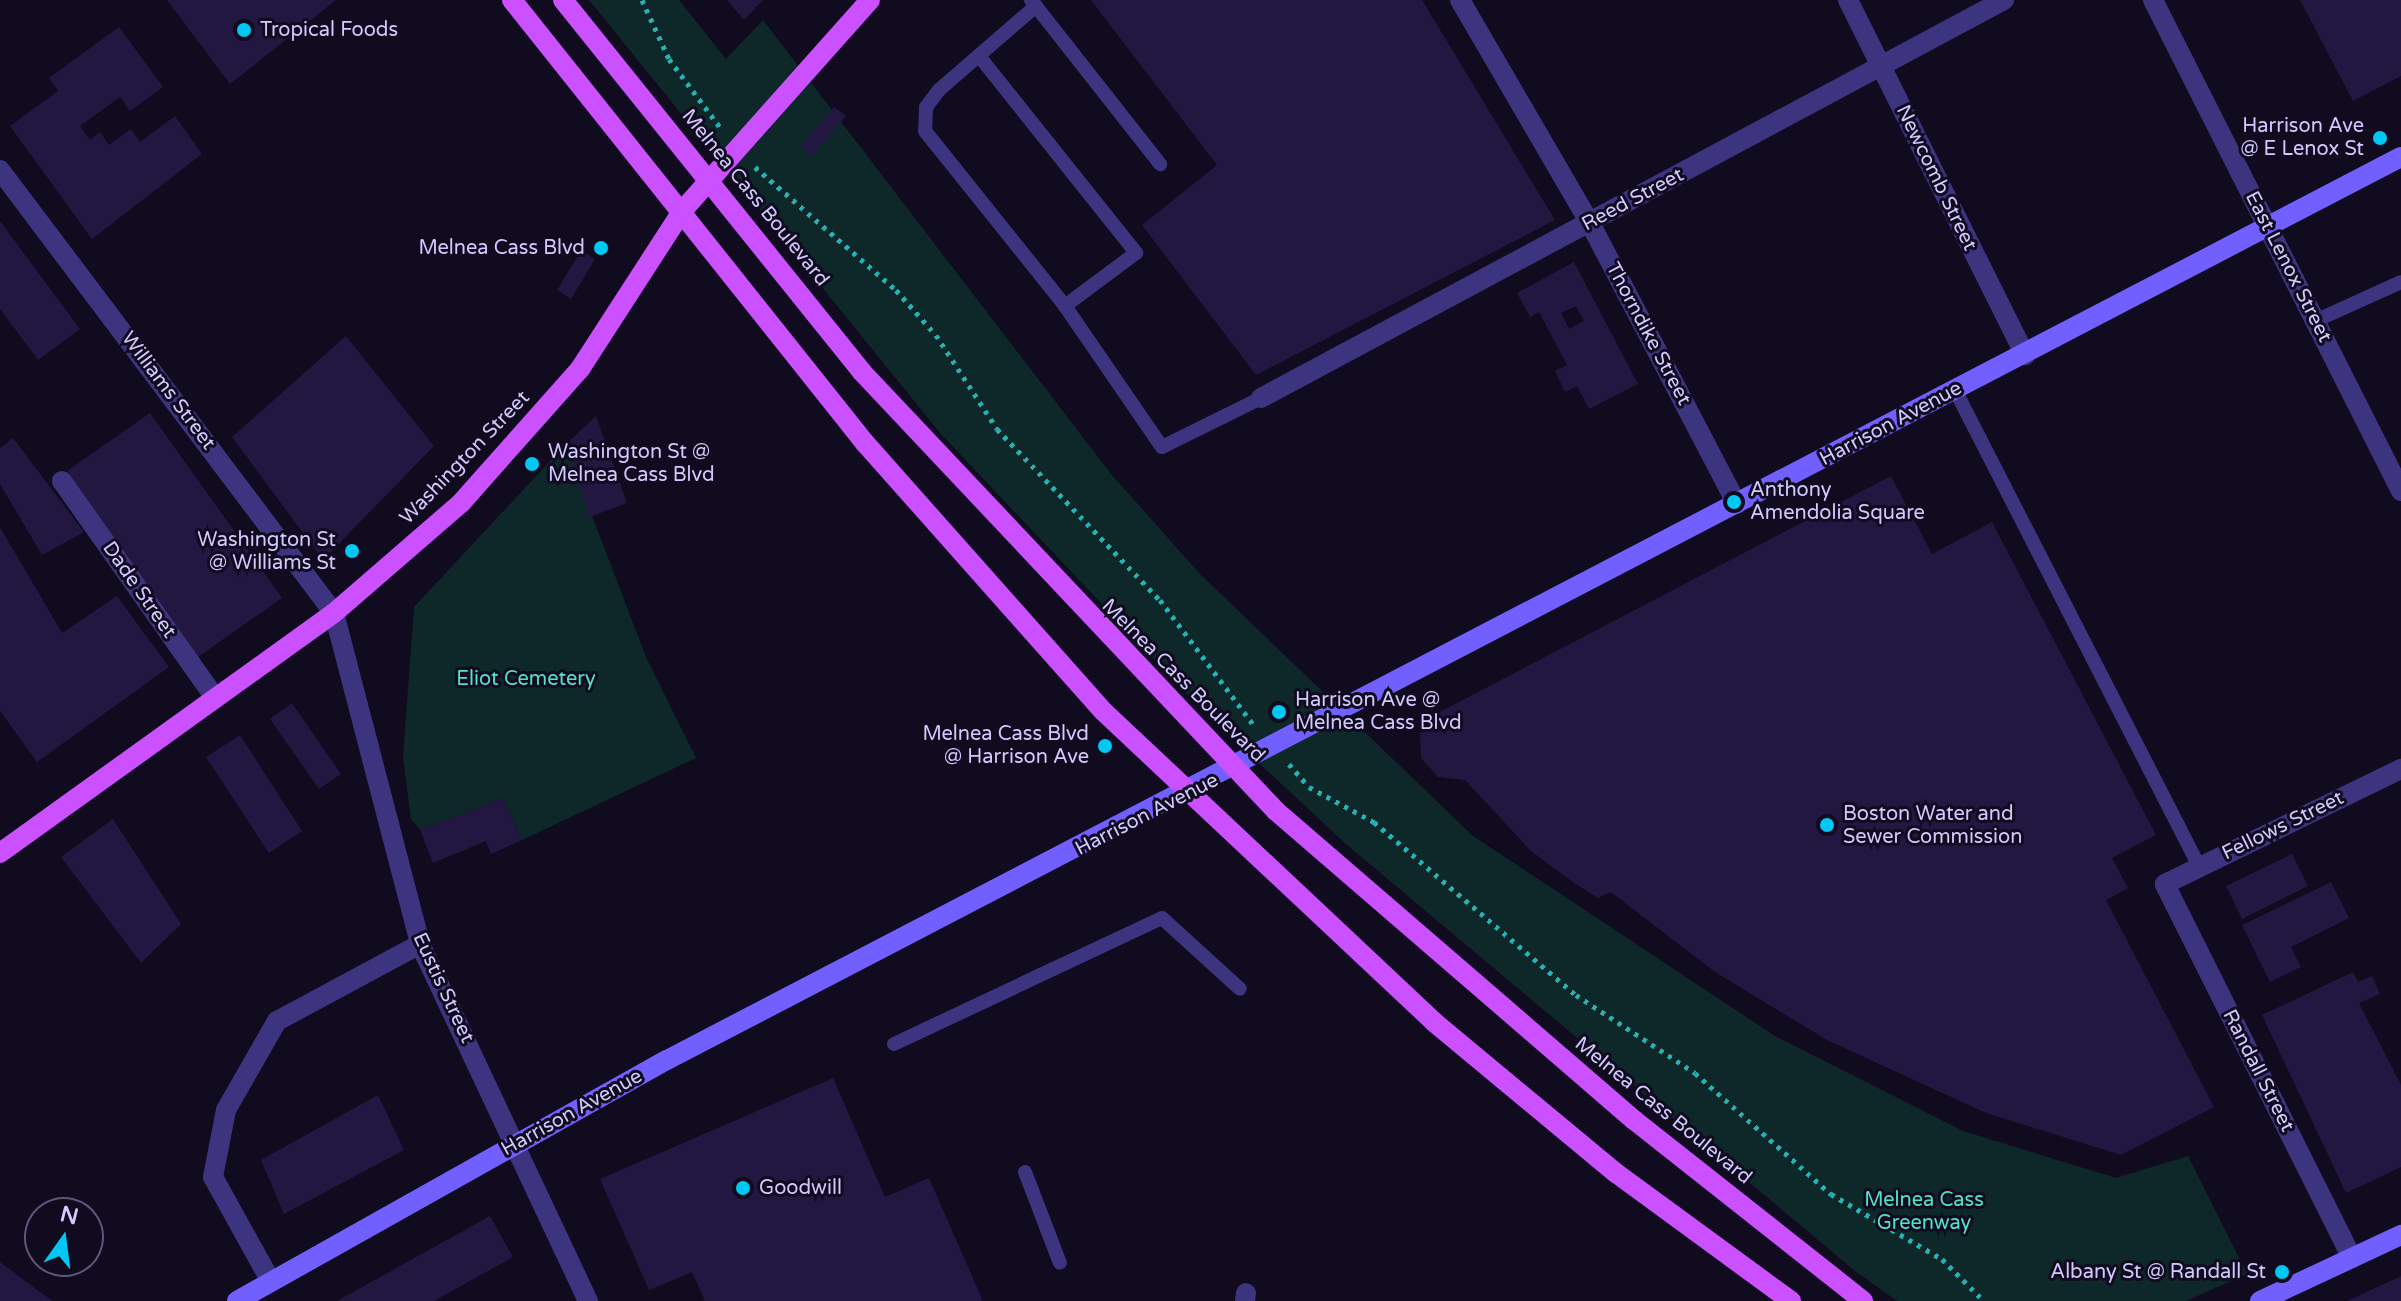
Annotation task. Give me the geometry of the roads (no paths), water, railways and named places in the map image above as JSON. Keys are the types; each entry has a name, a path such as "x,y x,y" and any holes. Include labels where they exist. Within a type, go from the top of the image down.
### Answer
{"main road":[{"path":"512,0 963,559 1190,794 1354,952 1535,1108 1791,1301"},
{"name":"Melnea Cass Boulevard","path":"563,0 957,478 1237,769 1503,1010 1863,1301"},
{"name":"Washington Street","path":"0,853 334,613 461,503 545,411 683,210 870,0"},
{"name":"Harrison Avenue","path":"237,1301 269,1278 518,1145 667,1060 1190,794 2401,157"},
{"path":"2260,1301 2401,1235"}],"street":[{"name":"Thorndike Street","path":"1460,0 1590,223 1737,504"},
{"name":"Newcomb Street","path":"1848,0 2025,355"},
{"name":"Reed Street","path":"1261,398 2004,0"},
{"name":"East Lenox Street","path":"2153,0 2401,491"},
{"name":"Williams Street","path":"0,170 334,613"},
{"name":"Dade Street","path":"62,481 215,698"},
{"name":"Eustis Street","path":"334,613 420,944 518,1145 588,1301"},
{"name":"Fellows Street","path":"2165,884 2399,775"},
{"name":"Randall Street","path":"2165,884 2352,1258"},
{"path":"269,1278 213,1177 226,1110 277,1021 420,944"}],"lane":[{"path":"1160,164 1034,3 926,107 925,131 1065,306 1162,447 1261,398"},
{"path":"979,56 1136,253 1065,306"},
{"path":"2315,321 2401,282"},
{"path":"1955,390 2199,866"},
{"path":"894,1044 1162,918 1240,989"},
{"path":"1025,1172 1060,1263"}],"place":[{"name":"Tropical Foods","path":"244,30"},
{"name":"Harrison Ave @ E Lenox St","path":"2380,138"},
{"name":"Melnea Cass Blvd","path":"601,248"},
{"name":"Washington St @ Melnea Cass Blvd","path":"532,464"},
{"name":"Anthony Amendolia Square","path":"1734,502"},
{"name":"Washington St @ Williams St","path":"352,551"},
{"name":"Harrison Ave @ Melnea Cass Blvd","path":"1279,712"},
{"name":"Melnea Cass Blvd @ Harrison Ave","path":"1105,746"},
{"name":"Boston Water and Sewer Commission","path":"1827,825"},
{"name":"Goodwill","path":"743,1188"},
{"name":"Albany St @ Randall St","path":"2282,1272"}],"park label":[{"name":"Eliot Cemetery","path":"526,679"},
{"name":"Melnea Cass Greenway","path":"1924,1212"}]}
